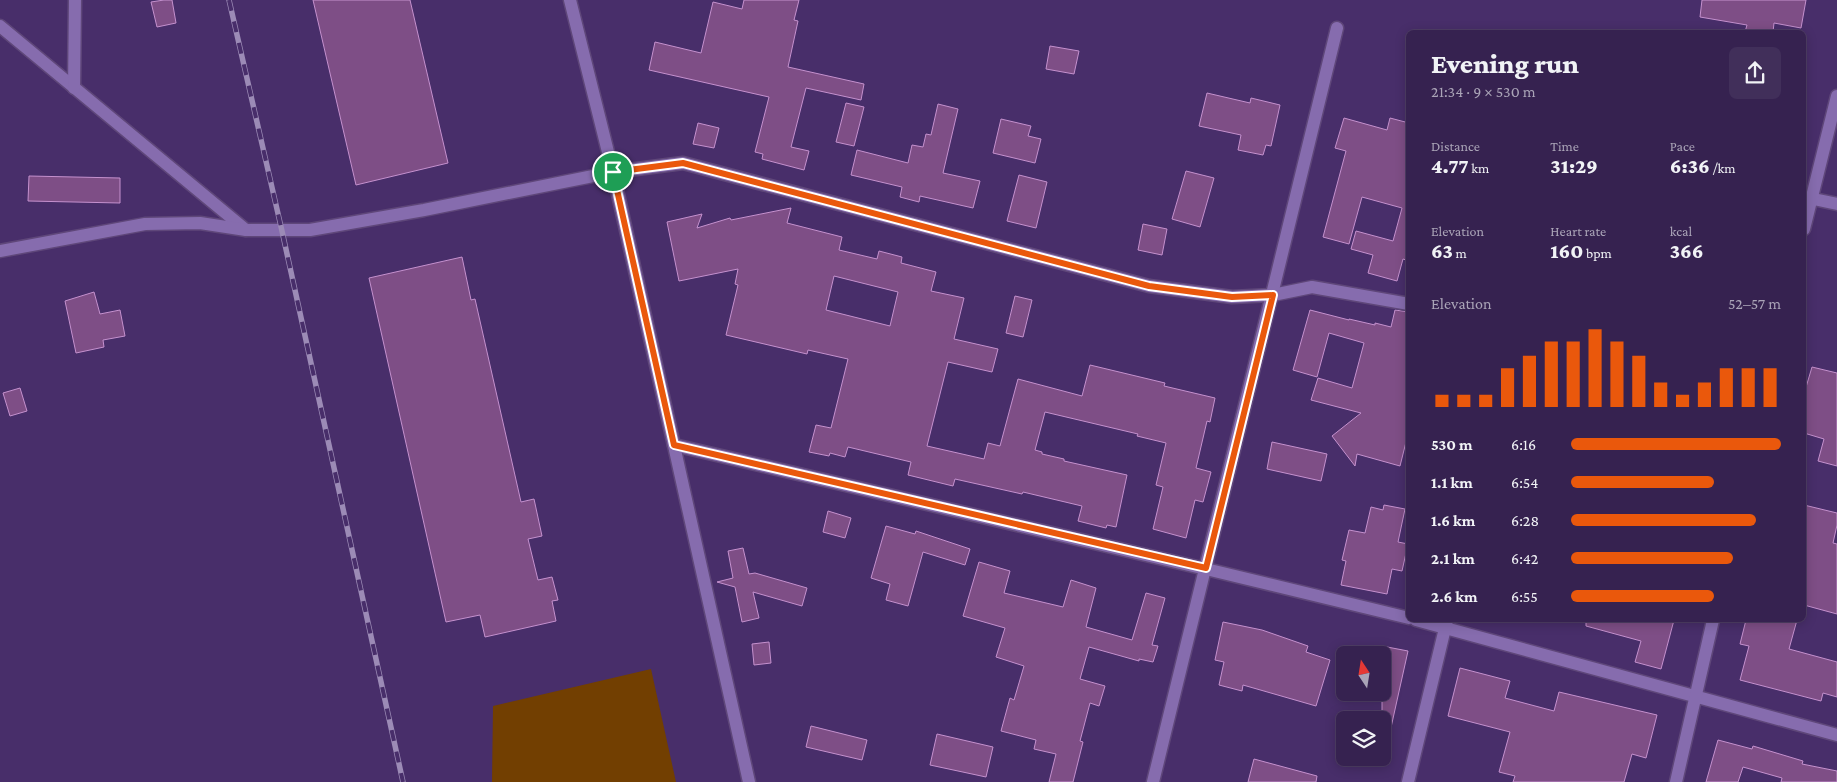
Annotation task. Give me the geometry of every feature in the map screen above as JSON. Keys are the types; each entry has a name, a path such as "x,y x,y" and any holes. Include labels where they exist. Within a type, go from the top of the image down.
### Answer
{"street":[{"path":"74,88 75,0"},
{"path":"570,0 613,172 749,782"},
{"path":"0,26 246,230"},
{"path":"1154,782 1337,28"},
{"path":"1837,96 1807,198 1837,204"},
{"path":"0,251 145,224 200,223 246,230 310,230 424,210 613,172 683,163 1149,286 1232,297 1273,295 1312,287 1406,303"},
{"path":"674,445 1206,568 1406,617"},
{"path":"1431,622 1446,624 1695,697 1837,735"},
{"path":"1676,782 1713,622"},
{"path":"1408,782 1446,624"}],"shaded area":[{"path":"651,669 676,782 492,782 493,706"}],"building":[{"path":"172,0 176,23 157,27 151,2"},
{"path":"313,0 410,0 448,163 356,185"},
{"path":"744,0 799,0 794,20 798,21 788,67 864,84 861,100 806,88 791,147 809,151 804,170 762,159 763,154 755,152 769,97 649,70 655,42 701,53 713,2 742,9"},
{"path":"1702,0 1806,0 1801,28 1774,23 1773,30 1746,30 1747,25 1700,17"},
{"path":"1050,46 1079,51 1074,74 1046,69"},
{"path":"1207,93 1250,103 1251,98 1280,105 1271,146 1266,145 1263,155 1238,150 1241,135 1199,126"},
{"path":"846,103 864,107 854,146 836,142"},
{"path":"938,104 958,109 943,173 980,181 973,208 920,196 919,202 900,197 902,187 851,175 857,150 908,163 912,145 923,147 926,134 931,135"},
{"path":"1344,118 1387,130 1390,118 1406,122 1406,260 1403,259 1397,281 1368,273 1373,255 1351,249 1356,231 1393,241 1402,208 1362,197 1349,244 1323,237 1346,151 1335,148"},
{"path":"1001,119 1031,126 1028,136 1041,139 1035,163 993,153"},
{"path":"698,123 719,128 714,148 693,144"},
{"path":"1186,171 1214,178 1200,227 1172,219"},
{"path":"1019,175 1047,182 1036,228 1007,221"},
{"path":"29,176 120,178 120,203 28,201"},
{"path":"791,208 787,223 842,237 839,250 877,259 879,251 902,257 901,263 936,272 931,291 964,298 954,339 998,349 992,372 948,362 927,446 984,459 988,443 1000,446 1018,379 1082,396 1090,365 1165,383 1164,386 1215,398 1210,422 1207,421 1196,468 1211,472 1203,502 1195,500 1186,538 1153,529 1163,487 1156,485 1166,443 1137,436 1138,434 1045,412 1035,450 1042,452 1042,454 1064,459 1064,461 1127,475 1116,527 1107,525 1106,528 1078,521 1082,506 955,479 953,486 908,475 911,462 848,447 845,457 830,453 829,456 809,452 816,425 831,428 848,359 808,350 807,354 726,335 738,285 735,284 738,269 679,281 667,222 702,214 697,228 730,218 731,220","holes":["834,276 898,292 890,326 826,310"]},
{"path":"1143,224 1167,229 1162,255 1138,250"},
{"path":"462,257 471,300 475,299 521,502 534,499 542,536 528,539 538,580 552,577 558,600 552,601 556,621 485,637 480,615 446,622 369,278"},
{"path":"94,292 100,314 120,310 125,336 103,340 104,347 76,353 65,301"},
{"path":"1015,296 1032,300 1023,337 1006,333"},
{"path":"1310,310 1349,320 1391,327 1395,310 1406,312 1406,442 1400,466 1357,454 1355,466 1332,436 1361,413 1311,400 1318,378 1352,388 1364,343 1329,333 1317,377 1293,370"},
{"path":"1812,367 1837,373 1837,466 1818,461 1824,439 1806,434 1806,387"},
{"path":"20,388 27,411 10,416 3,393"},
{"path":"1272,442 1327,454 1321,481 1267,469"},
{"path":"1384,505 1405,509 1398,542 1406,544 1402,571 1392,569 1387,594 1341,585 1346,561 1342,560 1349,530 1365,533 1371,507 1383,510"},
{"path":"1806,505 1837,513 1837,525 1833,543 1837,544 1837,614 1806,606"},
{"path":"828,511 851,518 845,538 823,532"},
{"path":"886,526 915,534 916,531 970,549 965,565 923,552 908,606 886,600 890,584 871,578"},
{"path":"743,548 749,574 755,573 807,588 802,606 753,592 759,618 742,622 735,587 717,582 733,578 728,551"},
{"path":"979,562 1010,571 1004,593 1063,607 1071,580 1096,588 1086,627 1132,640 1146,593 1165,598 1152,645 1158,646 1153,662 1139,659 1139,661 1089,647 1080,679 1105,686 1099,706 1090,703 1080,741 1083,742 1073,782 1049,782 1056,754 1034,749 1036,740 1001,731 1010,698 1014,700 1024,666 996,657 1005,628 963,616"},
{"path":"1223,622 1262,630 1308,646 1306,652 1330,660 1316,706 1243,685 1242,691 1219,685 1224,662 1215,660"},
{"path":"1586,622 1673,622 1661,669 1635,662 1641,641 1586,626"},
{"path":"1746,622 1796,622 1789,649 1837,662 1837,697 1823,693 1821,701 1740,680 1749,646 1740,644"},
{"path":"769,642 771,663 754,665 752,644"},
{"path":"1391,648 1408,651 1391,728 1391,711 1382,711 1382,701 1391,701"},
{"path":"1460,668 1510,681 1505,698 1554,711 1559,692 1657,715 1646,758 1632,754 1624,782 1513,782 1515,776 1499,772 1510,732 1448,716"},
{"path":"811,726 867,740 862,760 806,747"},
{"path":"937,734 993,747 986,777 930,765"},
{"path":"1718,740 1752,749 1753,746 1803,761 1802,764 1837,771 1837,782 1781,782 1782,778 1743,767 1738,782 1706,782"},
{"path":"1254,759 1317,776 1316,782 1248,782"}],"railway":[{"path":"229,0 282,231 403,782"}],"route":[{"path":"683,163 1149,286 1232,297 1273,295 1206,568 674,445 613,172 683,163"}]}
